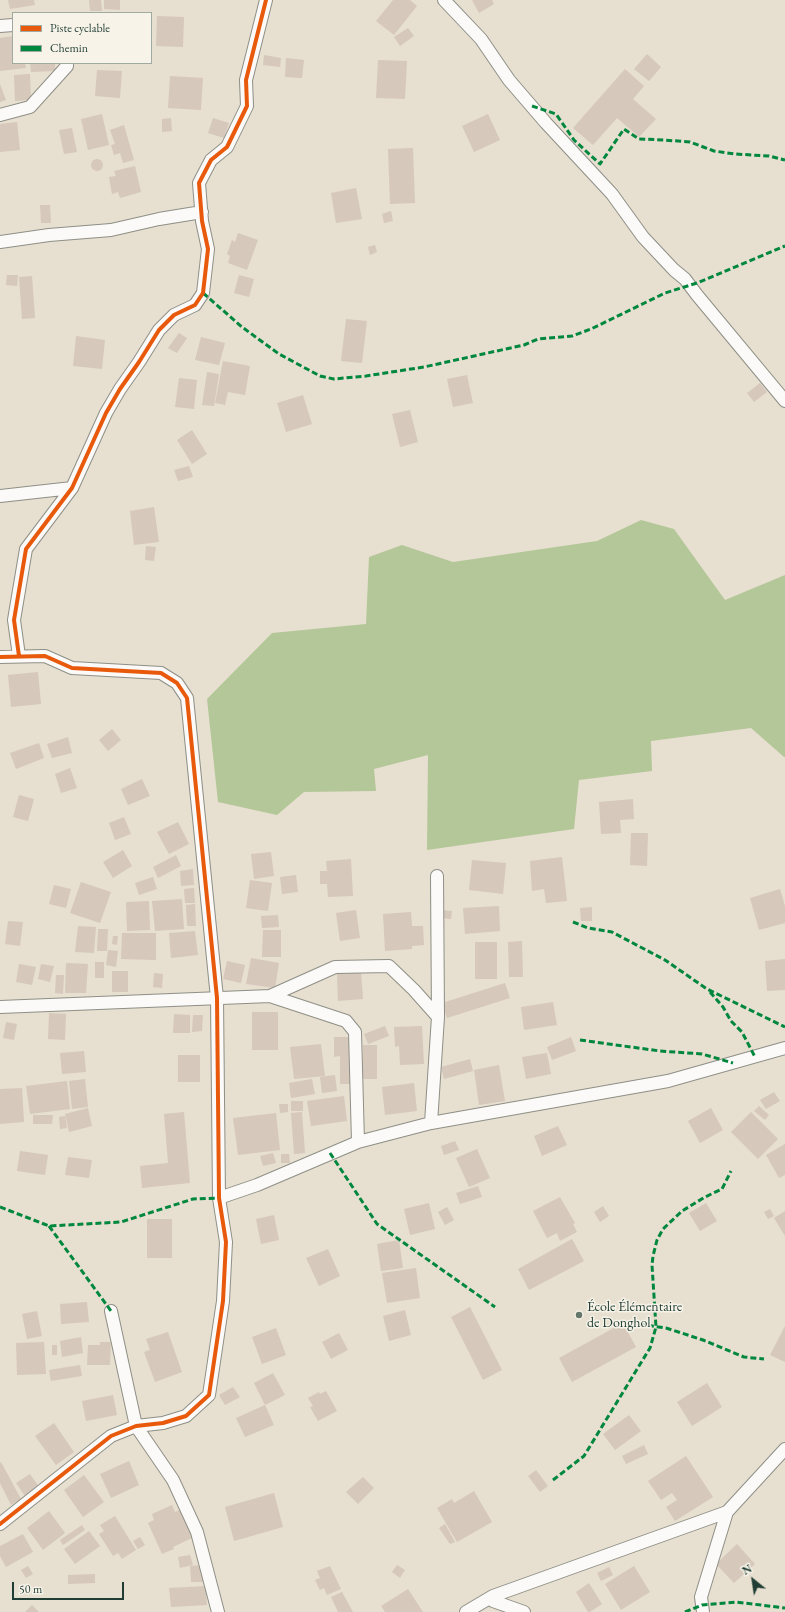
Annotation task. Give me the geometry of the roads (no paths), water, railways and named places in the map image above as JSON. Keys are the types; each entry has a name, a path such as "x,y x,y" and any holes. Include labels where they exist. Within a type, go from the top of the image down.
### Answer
{"street":[{"path":"19,656 14,620 26,549 72,488 106,414 120,389 159,330 174,315 194,305 203,293 208,249 202,221 199,183 211,160 227,147 247,106 246,80 266,0"},
{"path":"444,0 481,38 509,80 546,123 612,194 643,237 674,270 685,279 697,296 785,401"},
{"path":"0,26 12,25"},
{"path":"0,115 30,107 68,64"},
{"path":"0,242 49,235 111,230 159,219 202,212"},
{"path":"0,496 72,488"},
{"path":"0,657 45,656 72,668 161,673 177,682 188,698 217,998 219,1198 226,1242 223,1301 209,1395 186,1416 163,1423 136,1426 111,1436 0,1524"},
{"path":"432,1123 438,1017 437,876"},
{"path":"270,996 335,967 389,966 414,990 438,1017"},
{"path":"0,1007 270,996 346,1021 355,1032 358,1142"},
{"path":"219,1198 256,1185 358,1142 432,1123 668,1081 785,1048"},
{"path":"111,1310 136,1426 173,1480 197,1532 218,1612"},
{"path":"703,1612 701,1597 727,1512 785,1448"},
{"path":"466,1612 490,1598 727,1512"},
{"path":"490,1598 493,1601 524,1612"}],"place":[{"name":"École Élémentaire de Donghol","path":"579,1315"}]}
